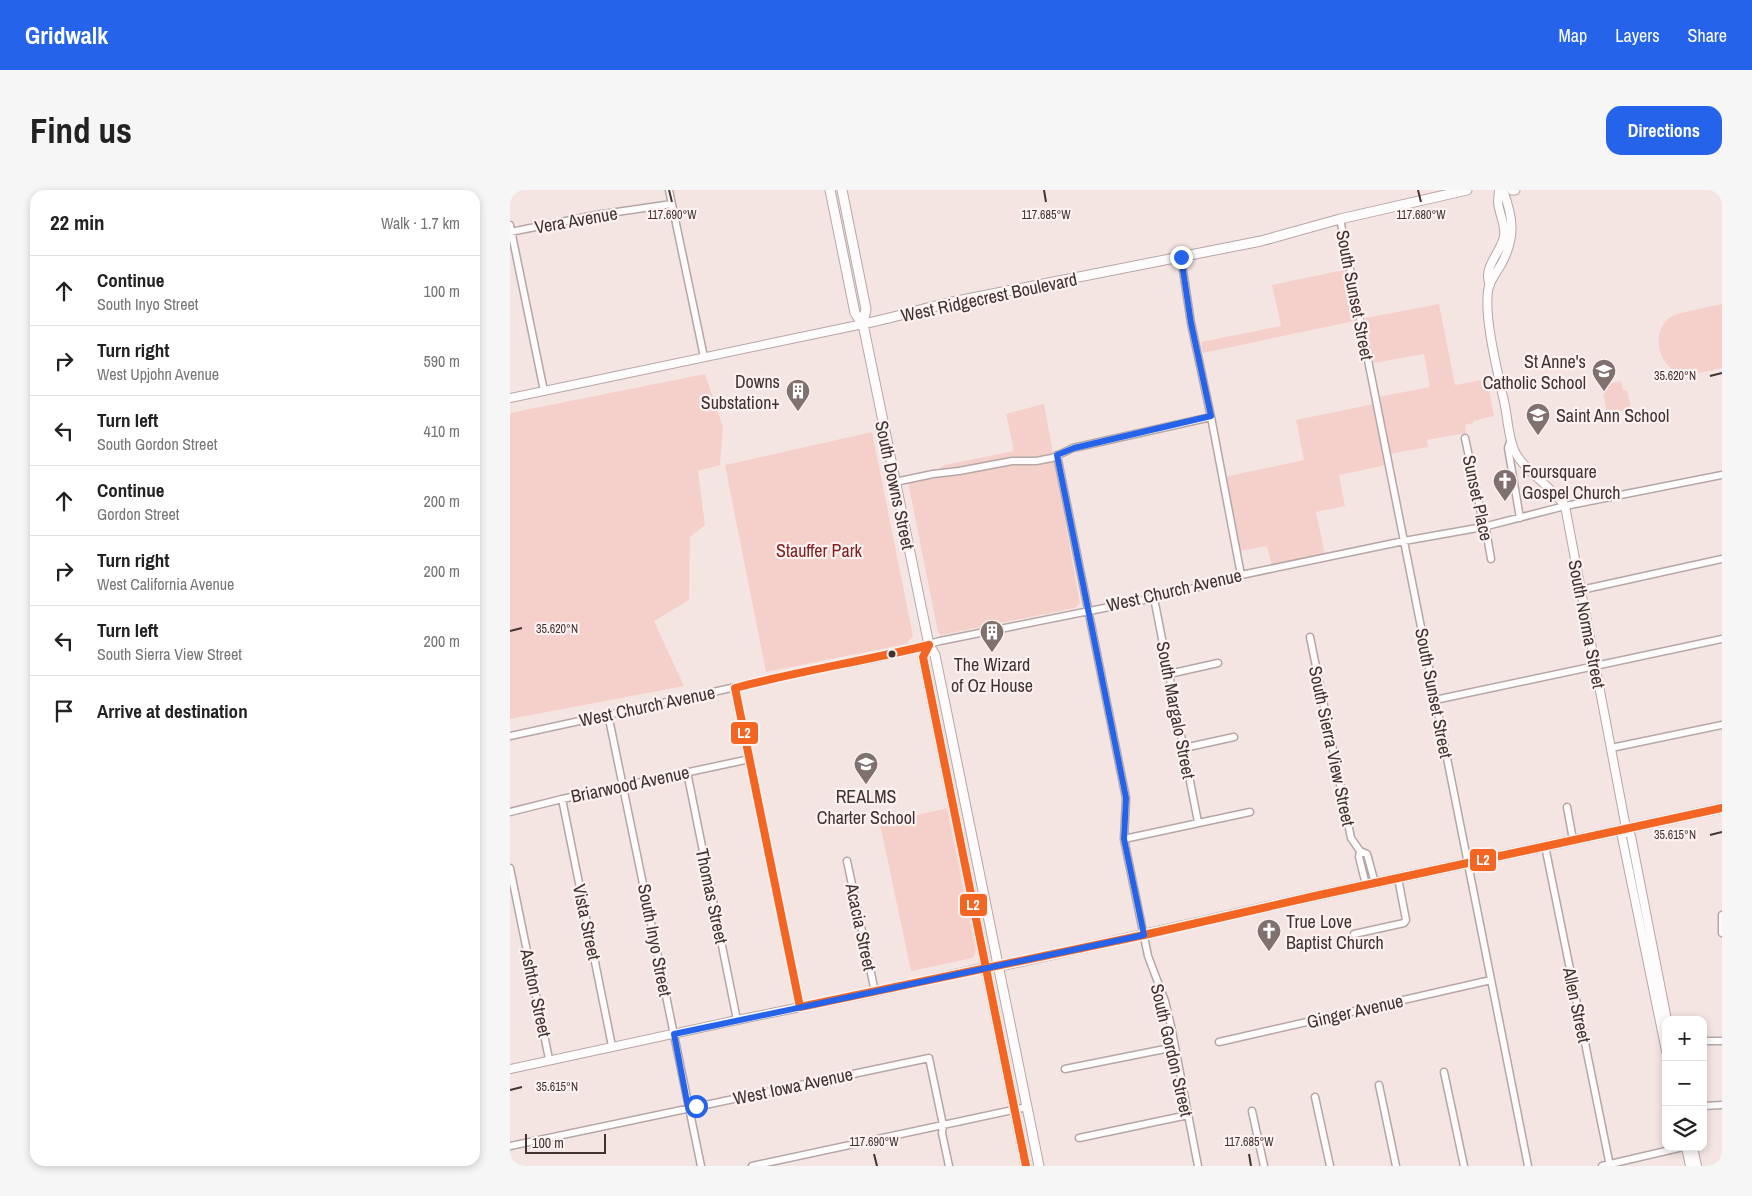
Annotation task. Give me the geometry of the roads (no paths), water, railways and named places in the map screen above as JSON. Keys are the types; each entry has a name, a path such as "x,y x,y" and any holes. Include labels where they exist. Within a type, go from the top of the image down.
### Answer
{"main road":[{"path":"830,190 855,313 863,324"},
{"path":"842,190 866,310 863,324"},
{"name":"West Ridgecrest Boulevard","path":"863,324 902,316 927,308 1261,241 1340,219 1467,190"},
{"name":"South Downs Street","path":"863,324 929,645 935,655 1039,1166"},
{"name":"South Downs Street","path":"929,645 923,657 1026,1166"},
{"path":"986,967 1144,935 1722,808"}],"street":[{"path":"669,190 704,357"},
{"name":"South Norma Street","path":"1501,190 1512,221 1511,240 1490,285 1488,301 1491,338 1511,438 1517,456 1551,489 1565,506 1626,828 1631,836 1666,1016"},
{"name":"Vera Avenue","path":"510,230 672,204"},
{"name":"South Sunset Street","path":"1340,219 1528,1166"},
{"path":"510,230 544,391"},
{"path":"1181,257 1191,323 1211,416 1241,575"},
{"name":"West Ridgecrest Boulevard","path":"510,398 863,324"},
{"path":"895,482 1012,461 1036,461 1074,448 1211,416"},
{"name":"Sunset Place","path":"1466,438 1491,559"},
{"name":"South Norma Street","path":"1511,438 1508,448 1520,518"},
{"name":"South Gordon Street","path":"1057,455 1126,798 1124,839 1148,956 1165,1001 1198,1166"},
{"name":"West Church Avenue","path":"510,736 735,688 773,678 866,660 943,641 1154,598 1203,586 1213,581 1404,541 1483,527 1565,506 1722,475"},
{"path":"1581,590 1722,559"},
{"name":"South Margalo Street","path":"1154,598 1198,822"},
{"name":"South Sierra View Street","path":"1310,637 1351,838 1360,851 1359,857 1371,884"},
{"path":"1436,700 1722,640"},
{"path":"1169,674 1218,662"},
{"path":"735,688 800,1007"},
{"name":"South Inyo Street","path":"608,714 701,1166"},
{"path":"1611,748 1722,725"},
{"path":"1184,748 1234,737"},
{"name":"Briarwood Avenue","path":"510,812 750,759"},
{"name":"Thomas Street","path":"687,772 737,1020"},
{"name":"Vista Street","path":"562,799 612,1046"},
{"path":"1567,807 1574,840"},
{"path":"1124,839 1250,812"},
{"name":"South Norma Street","path":"1626,828 1622,837 1662,1033"},
{"name":"Allen Street","path":"1545,846 1610,1165"},
{"name":"Acacia Street","path":"847,861 875,992"},
{"name":"Ashton Street","path":"510,868 549,1060"},
{"path":"1354,934 1404,923 1406,920 1398,878"},
{"path":"1722,914 1722,933"},
{"path":"510,1069 986,967"},
{"name":"Ginger Avenue","path":"1218,1042 1491,980"},
{"path":"1707,1041 1722,1041"},
{"path":"1065,1069 1175,1047"},
{"name":"West Iowa Avenue","path":"510,1146 688,1107 929,1058 943,1125"},
{"path":"1444,1072 1464,1166"},
{"path":"1379,1085 1396,1166"},
{"path":"1315,1097 1330,1166"},
{"path":"1707,1106 1722,1105"},
{"path":"752,1166 1027,1108"},
{"path":"1252,1111 1264,1166"},
{"path":"1079,1138 1188,1115"},
{"path":"943,1125 942,1133 949,1166"},
{"path":"1602,1166 1668,1151"},
{"path":"1686,1151 1690,1166"},
{"path":"1694,1151 1697,1166"}],"place":[{"name":"St Anne's Catholic School","path":"1604,392"},
{"name":"Downs Substation+","path":"798,412"},
{"name":"Saint Ann School","path":"1538,436"},
{"name":"Foursquare Gospel Church","path":"1505,502"},
{"name":"The Wizard of Oz House","path":"992,653"},
{"name":"REALMS Charter School","path":"866,785"},
{"name":"True Love Baptist Church","path":"1269,952"}],"park label":[{"name":"Stauffer Park","path":"819,550"}]}
